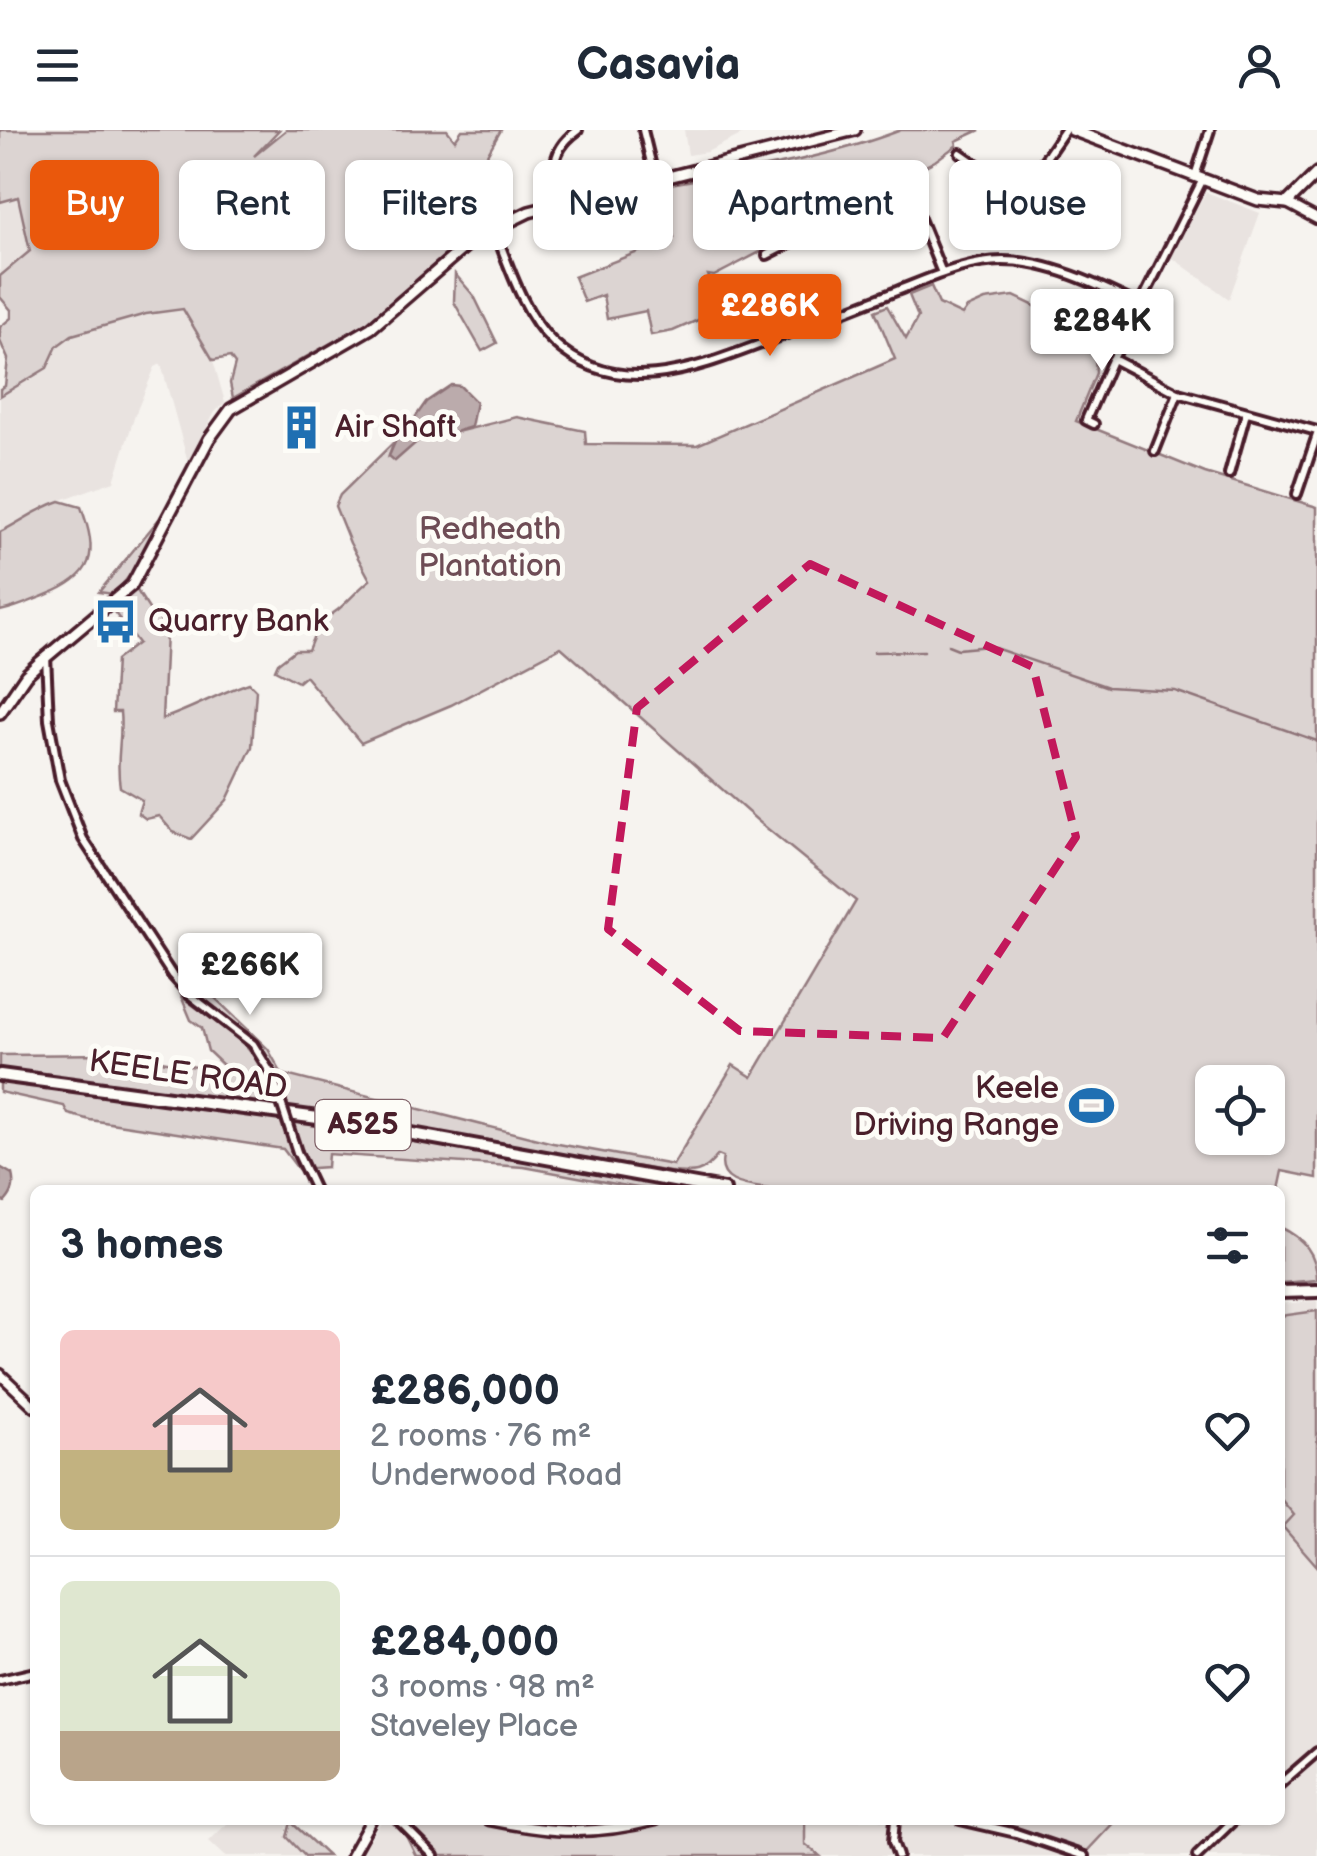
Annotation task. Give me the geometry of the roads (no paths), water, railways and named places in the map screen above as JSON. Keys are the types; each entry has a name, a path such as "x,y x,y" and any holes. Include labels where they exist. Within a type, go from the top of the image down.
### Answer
{"main road":[{"path":"673,175 855,130"},
{"path":"1072,130 1258,200 1287,204 1317,173"},
{"path":"0,713 26,676 46,656 132,585 209,439 231,409 371,328 459,250"},
{"name":"KEELE ROAD","path":"0,1074 340,1121 698,1185"},
{"path":"1285,1292 1317,1291"}],"street":[{"path":"555,160 566,139 578,130"},
{"path":"643,130 650,160"},
{"path":"1044,160 1065,130"},
{"path":"1094,424 1086,420 1198,180 1210,130"},
{"path":"960,153 970,160"},
{"path":"767,255 778,254 892,194 916,209 942,273"},
{"path":"1287,204 1317,218"},
{"path":"502,250 516,286 550,340 601,370 634,376 676,374 942,273 999,260 1062,273 1139,305"},
{"path":"1062,273 1065,264"},
{"path":"1112,360 1178,393 1317,433 1297,494"},
{"path":"1155,451 1178,393"},
{"path":"1229,474 1246,414"},
{"path":"46,656 50,720 60,780 83,839 172,974 190,995 253,1044 272,1075 297,1152 313,1185"},
{"path":"0,1374 30,1402"},
{"path":"0,1680 30,1673"},
{"path":"1285,1780 1317,1752"},
{"path":"351,1856 368,1825"},
{"path":"403,1825 434,1856"},
{"path":"520,1825 612,1831 636,1825"},
{"path":"894,1825 892,1842 898,1856"},
{"path":"982,1825 1084,1856"},
{"path":"1197,1856 1229,1825"}],"waterway":[{"path":"948,645 958,649 989,646 1108,687 1175,691 1317,741"},
{"path":"874,652 924,651"}],"place":[{"name":"Air Shaft","path":"302,427"},
{"name":"Quarry Bank","path":"115,621"},
{"name":"Keele Driving Range","path":"1092,1106"}],"park label":[{"name":"Redheath Plantation","path":"490,548"}]}
